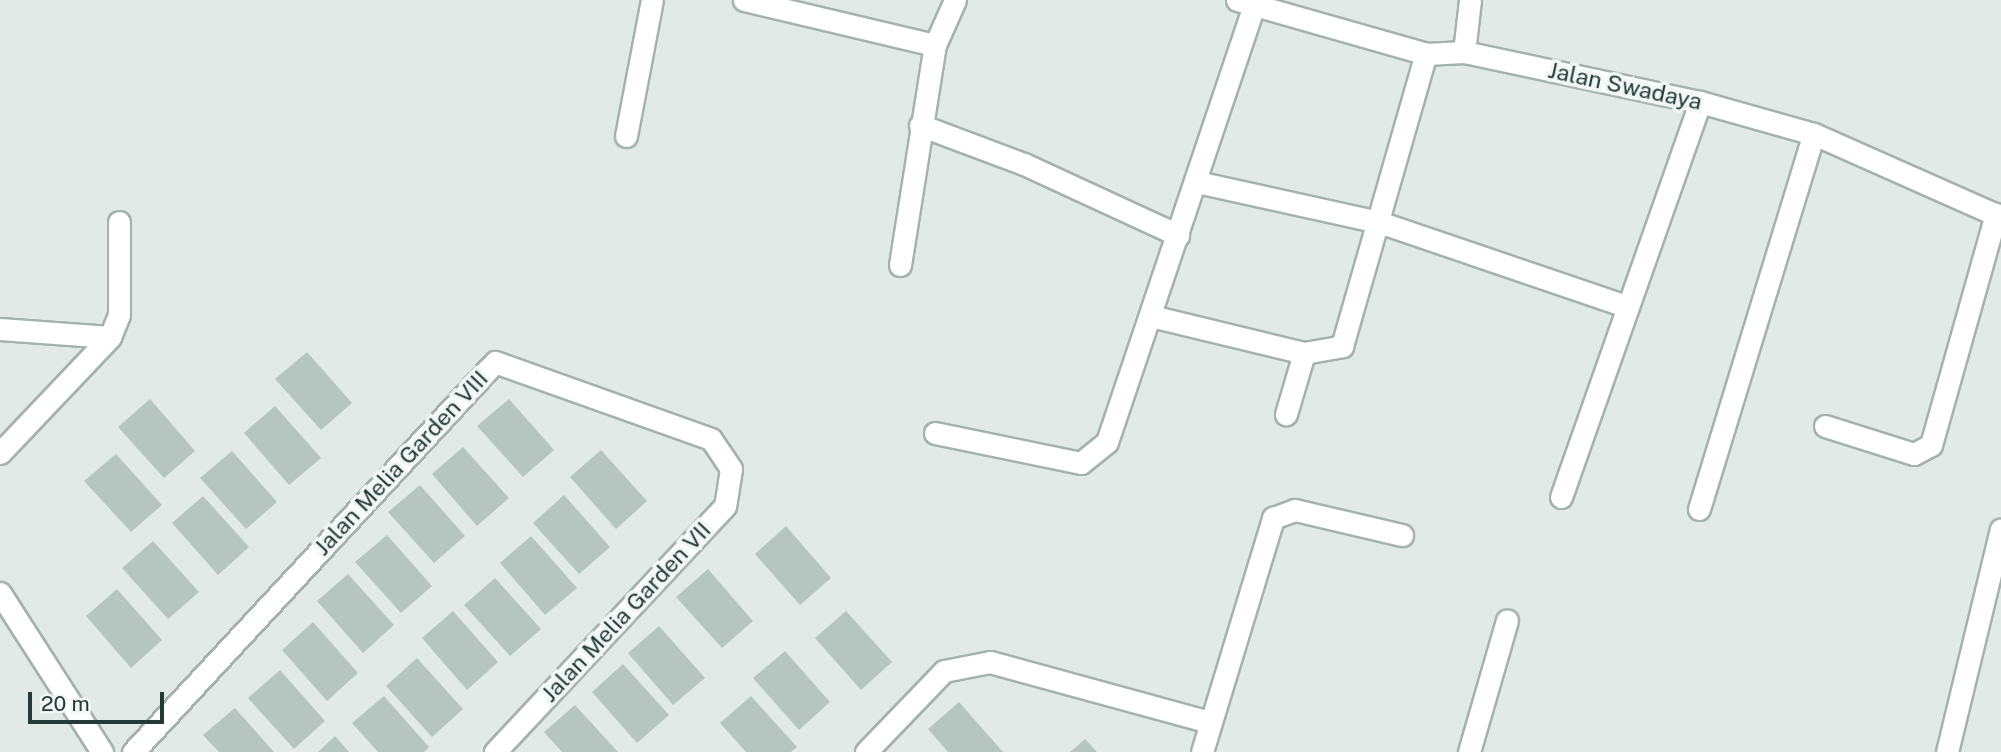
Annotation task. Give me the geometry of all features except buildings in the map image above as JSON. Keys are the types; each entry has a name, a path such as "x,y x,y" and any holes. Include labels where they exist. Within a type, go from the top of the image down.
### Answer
{"street":[{"path":"626,136 652,0"},
{"path":"744,0 935,46"},
{"path":"900,265 920,125 935,46 955,0"},
{"path":"1464,51 1470,0"},
{"path":"935,433 1081,463 1107,442 1197,182 1246,3"},
{"name":"Jalan Swadaya","path":"1246,3 1426,54 1464,51 1700,102 1814,134 1999,215"},
{"path":"1151,316 1304,353 1342,346 1426,54"},
{"path":"1560,497 1700,102"},
{"path":"920,125 1024,164 1178,235"},
{"path":"1699,509 1814,134"},
{"path":"1197,182 1379,222 1626,306"},
{"path":"1825,426 1914,454 1931,445 1999,215"},
{"path":"0,453 110,337 119,315 119,222"},
{"path":"0,330 110,337"},
{"path":"1286,414 1304,353"},
{"name":"Jalan Melia Garden VIII","path":"133,752 495,362 711,439 726,461"},
{"name":"Jalan Melia Garden VII","path":"495,752 725,506 731,469 726,461"},
{"path":"1202,752 1273,518 1295,510 1402,535"},
{"path":"1947,752 2001,529"},
{"path":"0,593 102,752"},
{"path":"1469,752 1507,620"},
{"path":"866,752 944,671 990,662 1209,722"}]}
